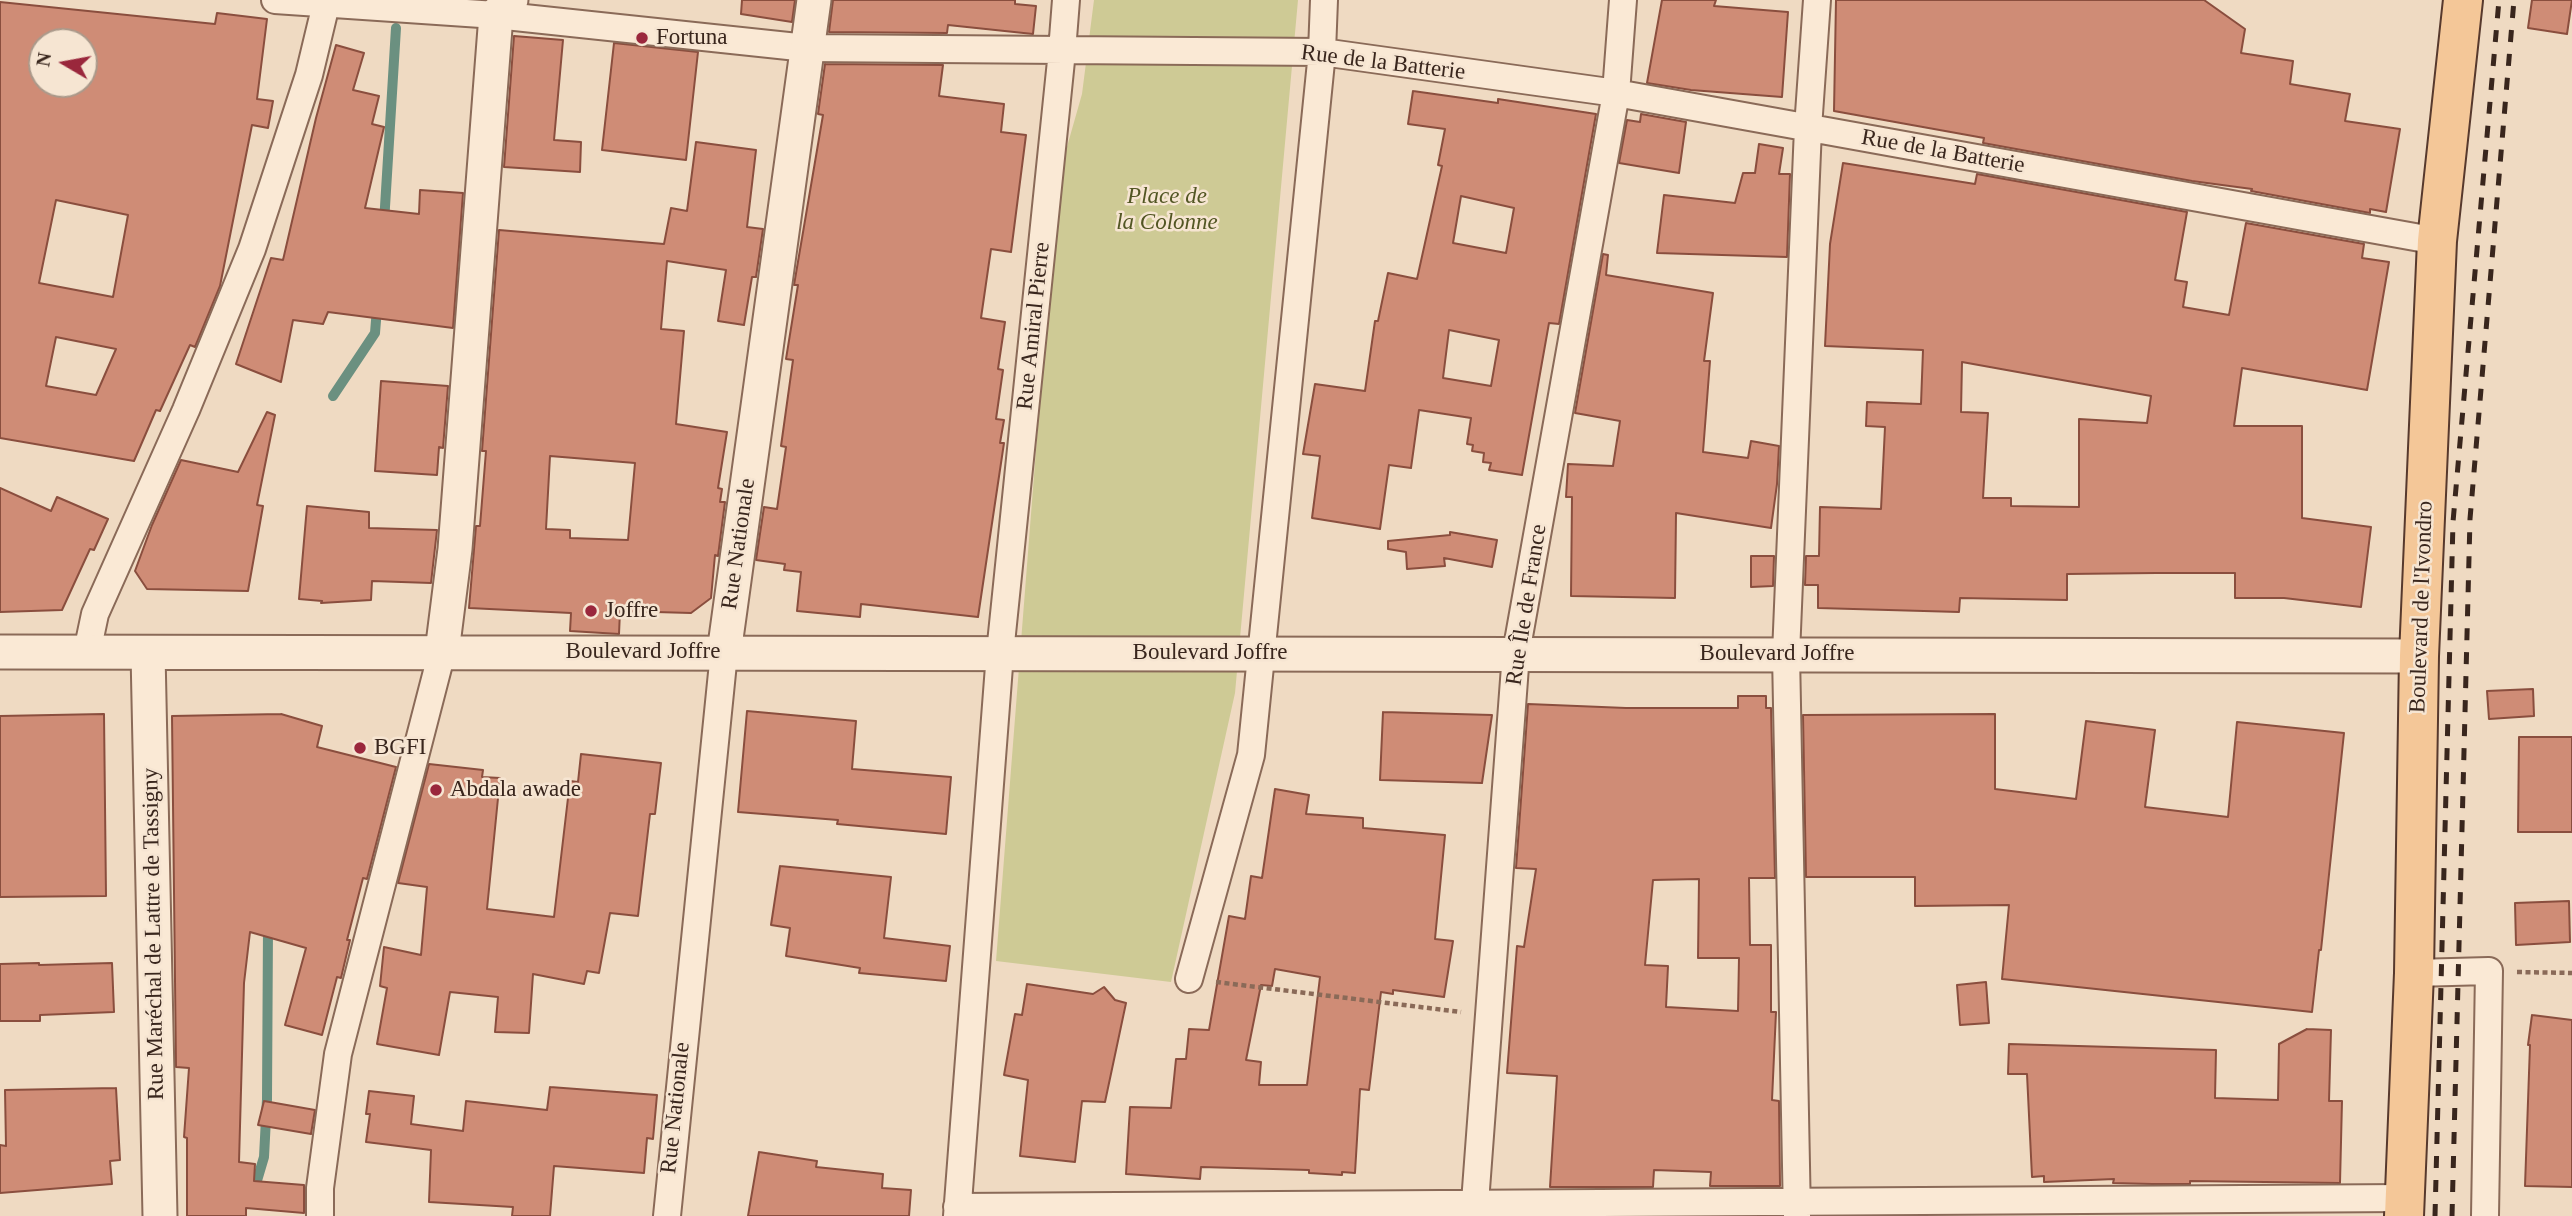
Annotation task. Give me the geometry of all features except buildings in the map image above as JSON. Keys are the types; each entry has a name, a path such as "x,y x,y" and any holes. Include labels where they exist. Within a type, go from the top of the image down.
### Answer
{"main road":[{"name":"Boulevard de l'Ivondro","path":"2405,1207 2414,973 2419,656 2437,242 2463,0"}],"street":[{"name":"Rue de la Batterie","path":"275,0 502,5 807,48 1322,52 1616,93 2437,242"},
{"name":"Rue Nationale","path":"667,1216 724,653 814,0"},
{"name":"Rue Amiral Pierre","path":"957,1212 1000,653 1066,0"},
{"path":"1189,979 1251,755 1322,52 1324,0"},
{"name":"Rue Île de France","path":"1475,1210 1516,653 1616,93 1623,0"},
{"path":"1797,1209 1786,654 1808,128 1817,0"},
{"path":"87,652 94,614 186,410 252,250 309,75 327,2"},
{"path":"320,1216 320,1188 338,1054 442,652 455,549 502,5"},
{"name":"Boulevard Joffre","path":"0,652 2419,656"},
{"name":"Rue Maréchal de Lattre de Tassigny","path":"148,653 160,1216"},
{"path":"2414,973 2488,971 2485,1216"},
{"path":"957,1212 2405,1207"}],"path":[{"path":"2488,971 2572,973"},
{"path":"1189,979 1489,1015"}],"green space":[{"name":"Place de la Colonne","path":"1094,0 1298,0 1235,693 1171,982 996,961 1057,182 1082,94"}],"waterway":[{"path":"384,223 396,28"},
{"path":"333,396 375,333 377,308"},
{"path":"253,1194 264,1157 268,927"}],"railway":[{"path":"2435,1216 2453,522 2499,0"},
{"path":"2452,1216 2470,519 2514,0"}],"place":[{"name":"Fortuna","path":"642,38"},
{"name":"Joffre","path":"591,611"},
{"name":"BGFI","path":"360,748"},
{"name":"Abdala awade","path":"436,790"}]}
